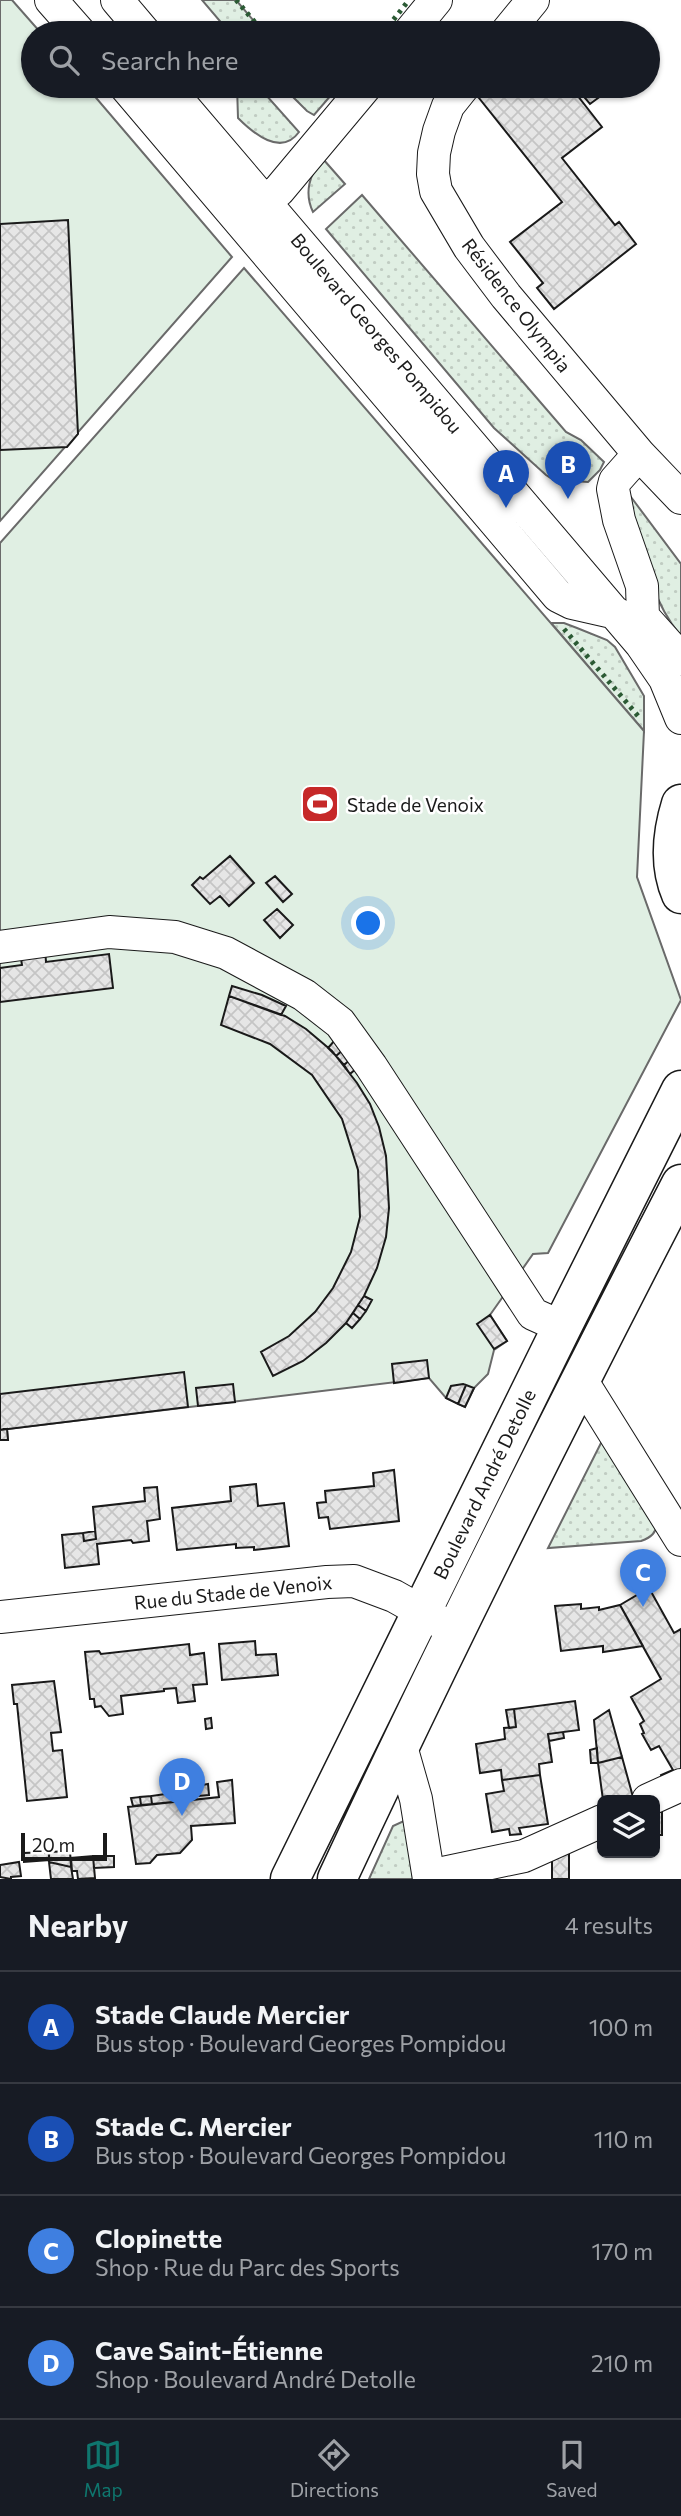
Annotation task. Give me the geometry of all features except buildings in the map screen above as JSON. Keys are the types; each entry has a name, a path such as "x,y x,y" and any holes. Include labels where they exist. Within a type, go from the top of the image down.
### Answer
{"main road":[{"path":"681,804 673,844 673,861 681,894"},
{"name":"Boulevard André Detolle","path":"290,1879 681,1090"},
{"name":"Boulevard André Detolle","path":"337,1879 400,1743 580,1378 681,1184"}],"street":[{"path":"51,0 69,21"},
{"path":"92,0 110,21"},
{"path":"117,0 135,21"},
{"path":"422,21 436,0"},
{"path":"516,21 533,0"},
{"path":"139,98 262,205 558,596 572,603 630,615 642,586 619,520 613,489 615,481 639,454"},
{"name":"Boulevard Georges Pompidou","path":"176,98 262,205 630,615 681,659"},
{"name":"Boulevard Georges Pompidou","path":"197,98 262,205"},
{"path":"262,205 356,98"},
{"name":"Résidence Olympia","path":"454,98 447,106 434,153 433,174 436,191 468,247 506,296 639,454 681,498"},
{"name":"Boulevard Georges Pompidou","path":"630,615 641,644 665,679 681,718"},
{"path":"0,947 109,932 175,937 226,953 304,995 340,1023 371,1066 533,1314 562,1327"},
{"path":"580,1378 681,1540"},
{"name":"Rue du Stade de Venoix","path":"0,1617 354,1581 394,1597 456,1629"},
{"path":"400,1743 416,1798 429,1877 524,1857 597,1823"},
{"path":"659,1795 681,1785"}],"green space":[{"path":"0,0 12,0 30,21 21,21 21,98 96,98 232,257 0,521"},
{"path":"202,0 236,0 254,21 220,21"},
{"path":"237,98 269,98 299,132 292,139 276,143 259,136 238,118"},
{"path":"294,98 329,98 314,115"},
{"path":"323,159 345,184 313,212 309,184"},
{"path":"362,195 566,432 581,440 604,462 588,482 573,481 567,489 546,475 494,428 326,229"},
{"name":"Stade de Venoix","path":"244,268 644,731 637,877 681,1000 548,1253 533,1254 490,1315 507,1341 494,1350 488,1374 474,1388 465,1407 446,1398 429,1378 7,1429 8,1440 0,1440 0,543"},
{"path":"628,493 681,564 681,636 660,604 653,587"},
{"path":"551,623 564,623 607,640 615,647 644,696 644,731"},
{"path":"604,1437 658,1521 655,1532 641,1541 548,1548"},
{"path":"406,1820 413,1879 369,1879 393,1826"}],"hedge":[{"path":"236,0 254,21"},
{"path":"392,21 409,0"},
{"path":"564,629 639,717"}],"place":[{"name":"Stade C. Mercier","path":"568,499"},
{"name":"Stade Claude Mercier","path":"506,508"},
{"name":"Stade de Venoix","path":"320,804"},
{"name":"Clopinette","path":"643,1607"},
{"name":"Cave Saint-Étienne","path":"182,1816"}]}
